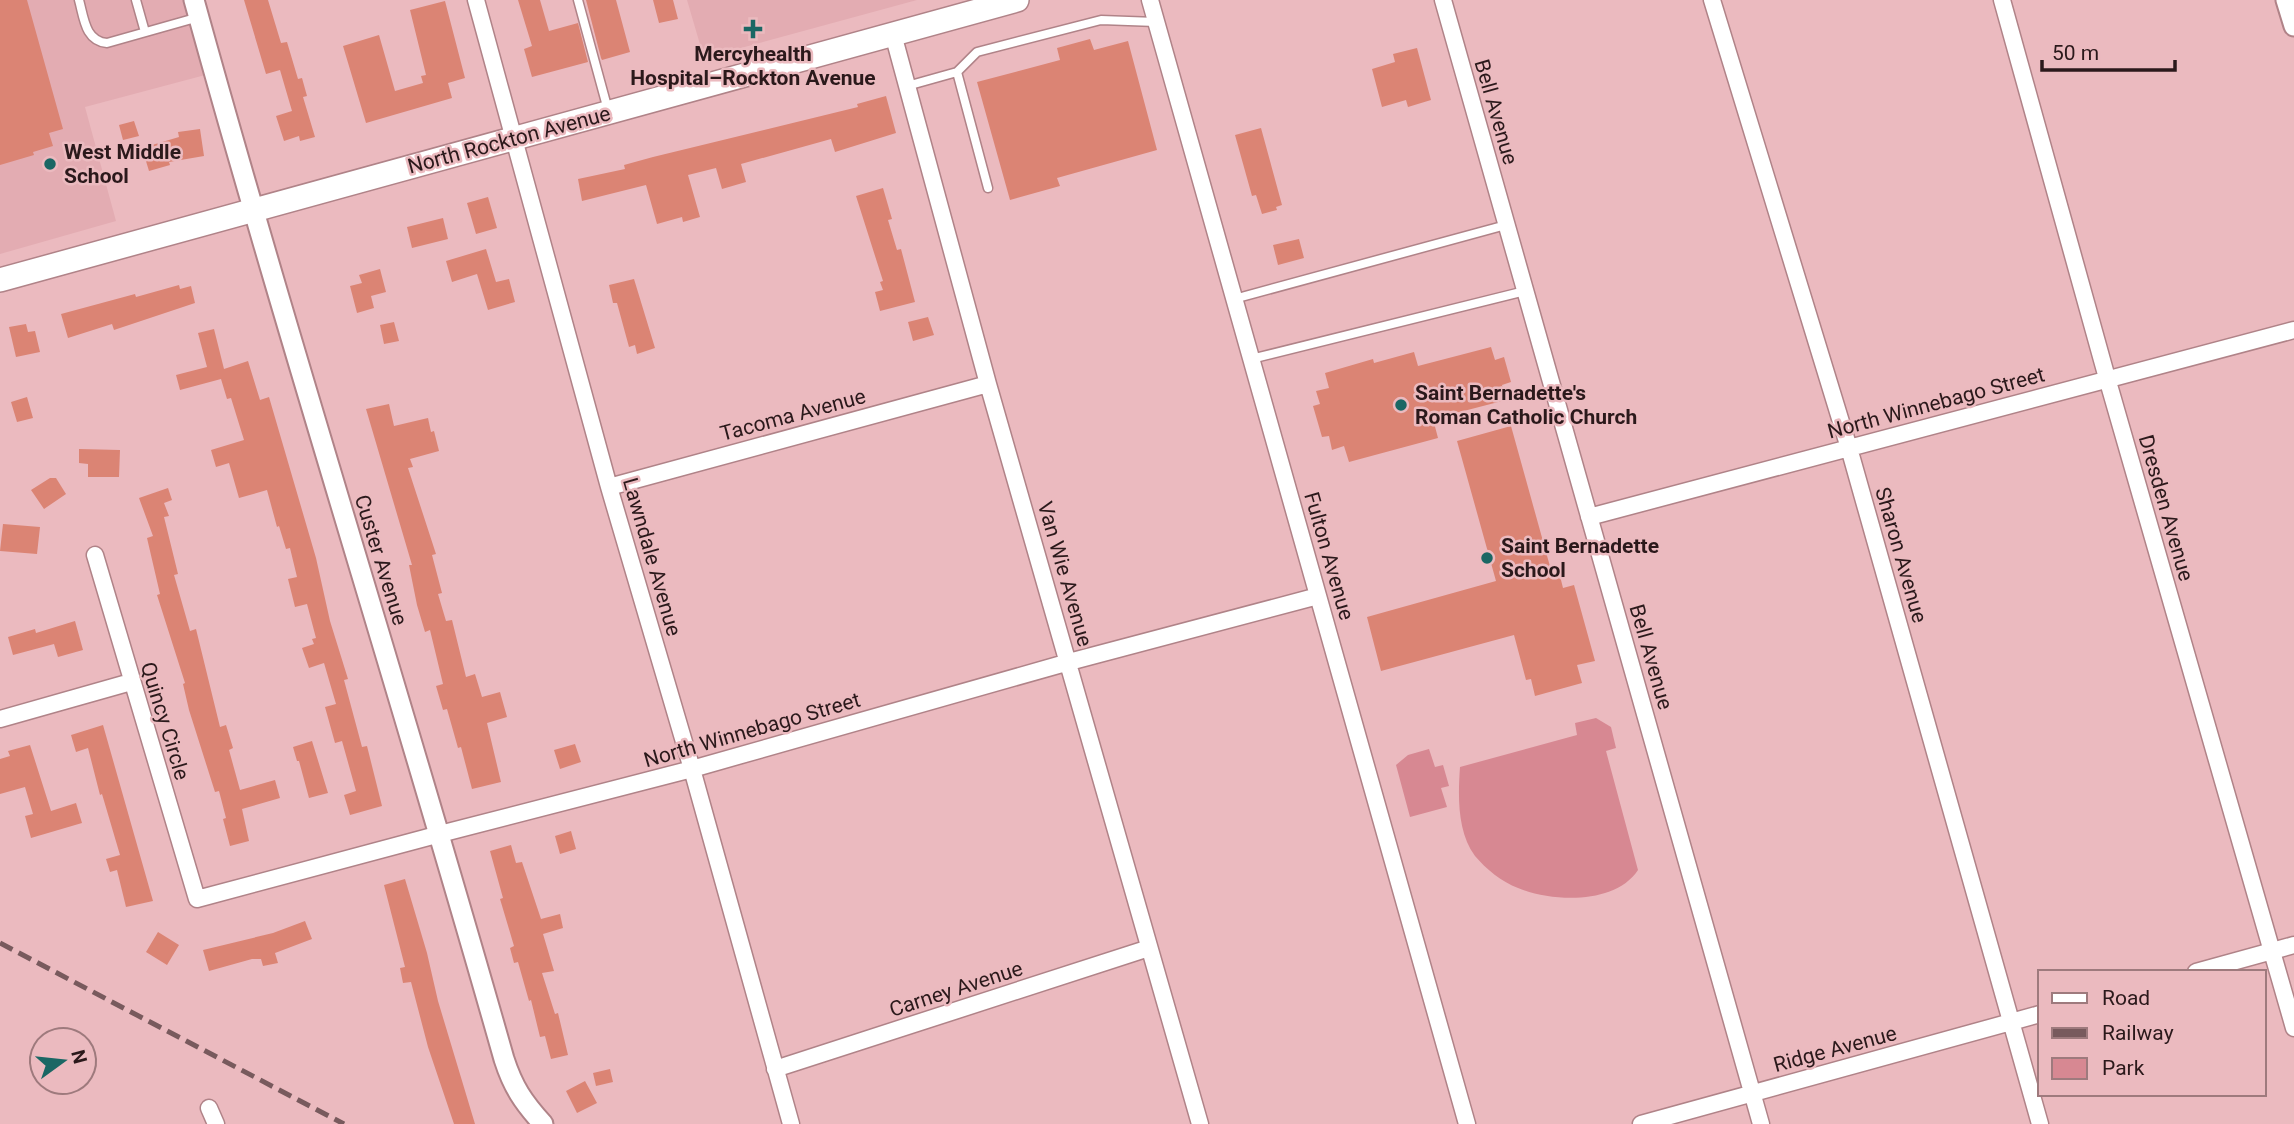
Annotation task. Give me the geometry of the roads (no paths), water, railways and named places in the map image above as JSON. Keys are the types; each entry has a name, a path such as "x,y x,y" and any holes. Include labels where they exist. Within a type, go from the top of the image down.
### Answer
{"main road":[{"name":"North Rockton Avenue","path":"0,280 1011,1"}],"street":[{"name":"Lawndale Avenue","path":"476,0 609,487 692,769 791,1124"},
{"name":"Fulton Avenue","path":"1150,0 1467,1124"},
{"name":"Bell Avenue","path":"1443,0 1761,1124"},
{"name":"Sharon Avenue","path":"1712,0 1849,448 2040,1124"},
{"name":"Dresden Avenue","path":"2002,0 2107,378 2294,1028"},
{"path":"2286,0 2294,26"},
{"name":"Custer Avenue","path":"196,8 252,210 440,834 504,1059 511,1081 523,1102 542,1124"},
{"name":"Van Wie Avenue","path":"893,34 988,384 1200,1124"},
{"name":"North Winnebago Street","path":"1589,517 2294,330"},
{"name":"Tacoma Avenue","path":"609,487 988,384"},
{"name":"Quincy Circle","path":"95,555 197,899"},
{"name":"North Winnebago Street","path":"197,899 692,769 1069,662 1318,596"},
{"path":"0,719 131,682"},
{"path":"2203,970 2294,945"},
{"name":"Carney Avenue","path":"775,1069 1149,948"},
{"name":"Ridge Avenue","path":"1641,1124 2038,1015"},
{"path":"209,1108 216,1124"}],"lane":[{"path":"79,0 88,34 97,42 107,43 145,32 196,8"},
{"path":"136,0 145,32"},
{"path":"578,0 609,113"},
{"path":"907,86 957,72 977,52 1101,20 1157,22"},
{"path":"957,72 988,188"},
{"path":"1234,299 1506,225"},
{"path":"1251,359 1525,291"}],"railway":[{"path":"0,943 344,1124"}],"place":[{"name":"Mercyhealth Hospital–Rockton Avenue","path":"753,29"},
{"name":"West Middle School","path":"50,164"},
{"name":"Saint Bernadette's Roman Catholic Church","path":"1401,405"},
{"name":"Saint Bernadette School","path":"1487,558"}]}
